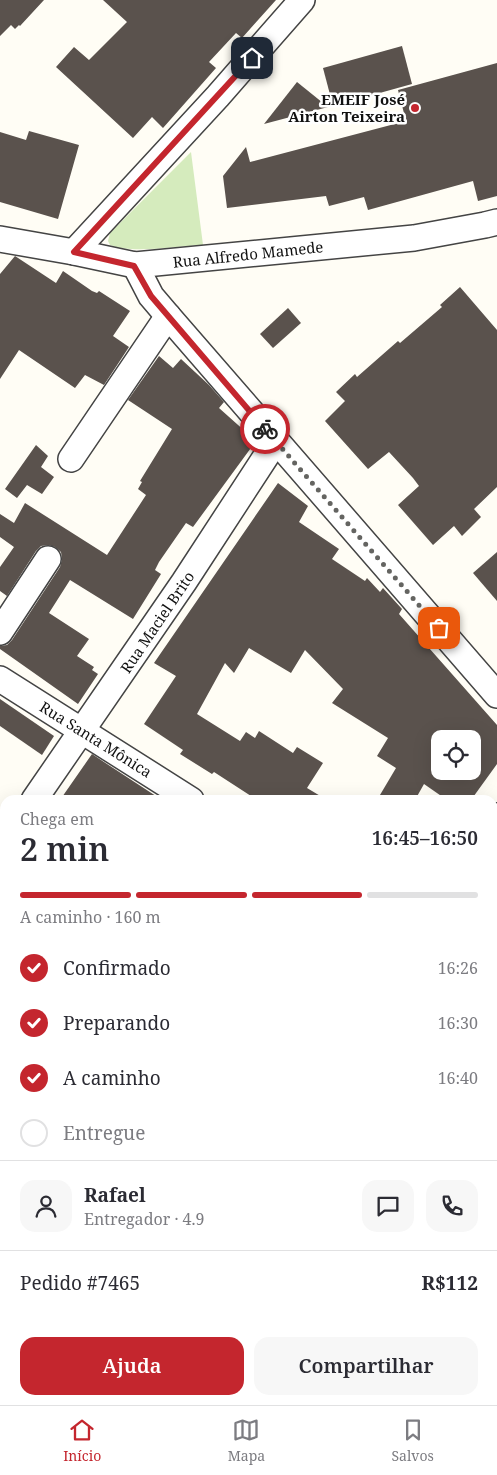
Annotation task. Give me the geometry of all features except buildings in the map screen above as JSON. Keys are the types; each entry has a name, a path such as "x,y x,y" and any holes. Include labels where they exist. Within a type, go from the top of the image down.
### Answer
{"street":[{"path":"74,252 218,96 302,0"},
{"name":"Rua Alfredo Mamede","path":"0,239 74,252 134,266 414,238 497,222"},
{"path":"134,266 147,289 168,316 497,695"},
{"path":"70,459 168,316"},
{"name":"Rua Maciel Brito","path":"37,795 184,582 276,441"},
{"path":"0,632 48,559"},
{"name":"Rua Santa Mônica","path":"0,679 183,795"}],"green space":[{"path":"191,152 203,245 130,249 110,245 108,241 110,233"}],"way so far":[{"path":"265,429 439,628"}],"place":[{"name":"EMEIF José Airton Teixeira","path":"415,108"}],"route":[{"path":"252,58 74,252 134,266 151,296 265,429"}]}
